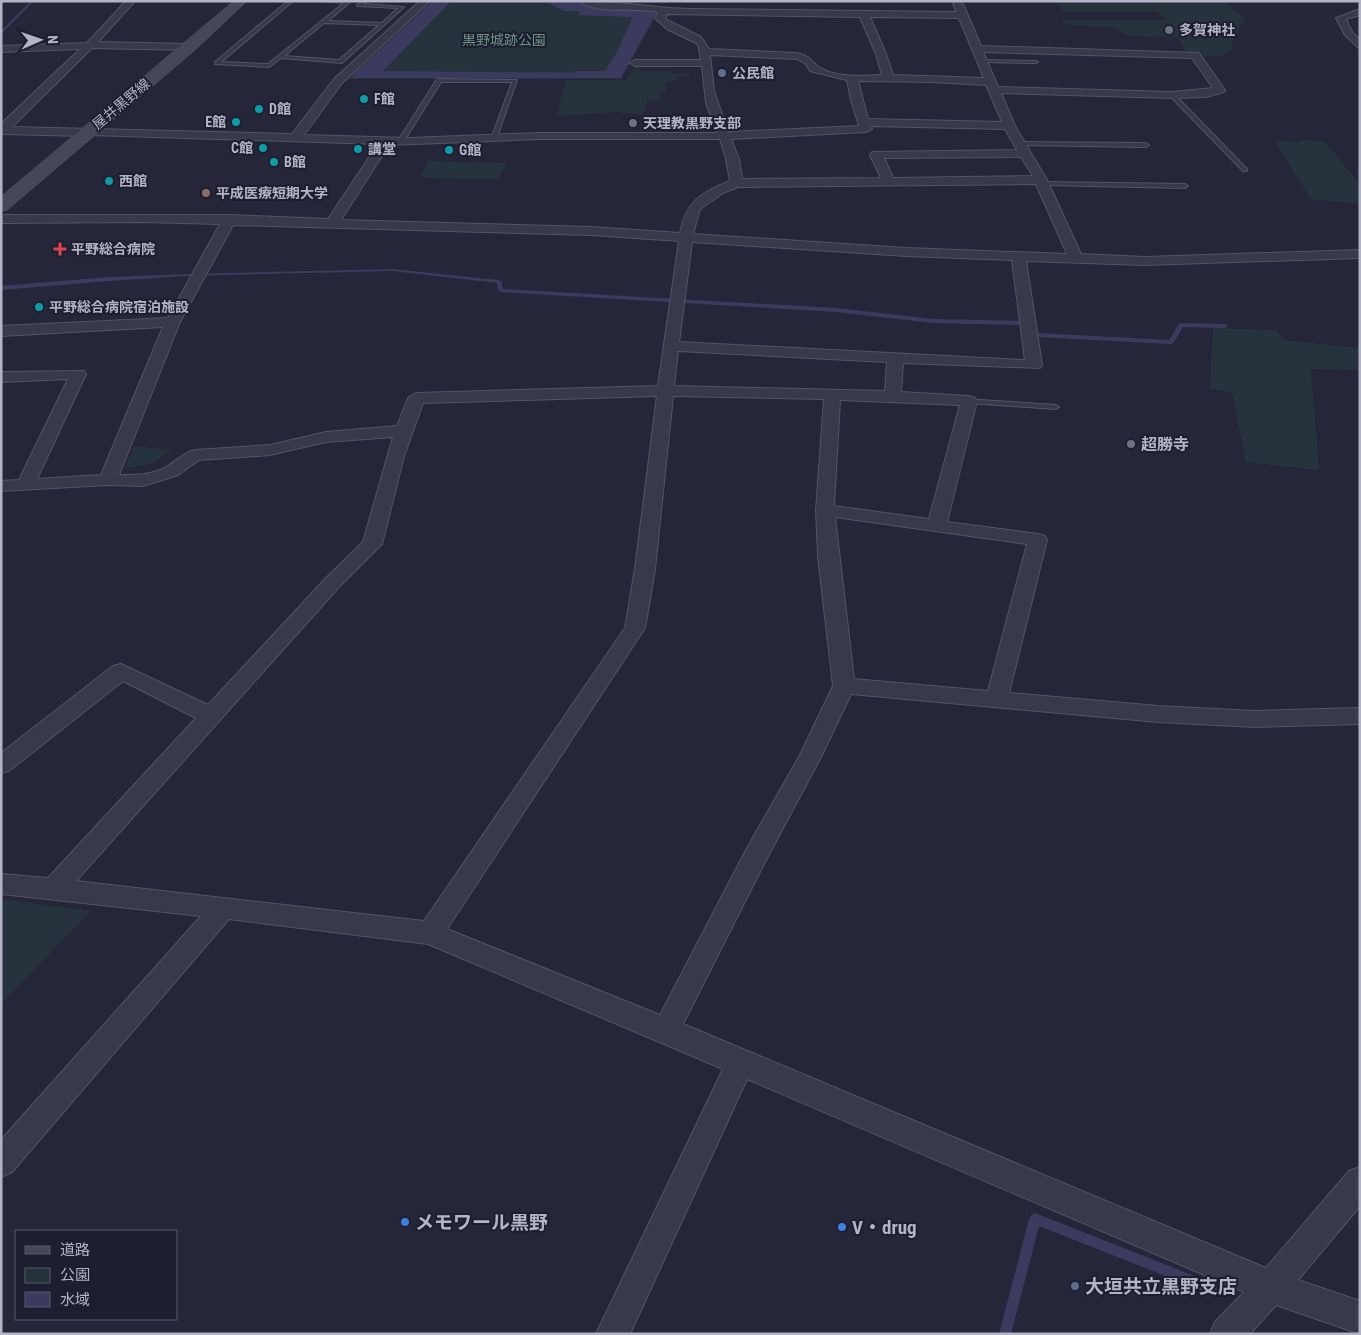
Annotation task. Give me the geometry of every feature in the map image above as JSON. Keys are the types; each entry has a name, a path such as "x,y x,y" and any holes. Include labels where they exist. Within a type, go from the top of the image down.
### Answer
{"main road":[{"name":"屋井黒野線","path":"1,206 190,47 241,1"}],"street":[{"path":"2,130 89,46 131,1"},
{"path":"294,139 338,82 426,1"},
{"path":"583,1 594,5 648,7 664,11 964,15"},
{"path":"844,1 852,14"},
{"path":"957,1 1008,126 1042,182 1076,259"},
{"path":"664,11 660,18 669,28 702,42 707,52 705,63 709,93 722,136 730,154 736,182"},
{"path":"1360,12 1341,18 1348,33 1360,46"},
{"path":"864,14 873,39 887,63 888,78"},
{"path":"1,49 89,46 190,47"},
{"path":"707,52 805,57 811,61 814,68 824,73 852,78 888,78 993,86 1172,94 1206,94 1220,90 1195,55 977,49"},
{"path":"635,62 705,63"},
{"path":"2,130 385,142 538,136 722,136 856,131 866,129 856,100 857,97 852,78"},
{"path":"863,122 1008,126"},
{"path":"332,224 385,142"},
{"path":"889,182 876,155 1021,148"},
{"path":"430,933 635,628 645,569 685,239 694,207 719,190 736,182 1042,182"},
{"path":"1,219 229,219 332,224 592,231 685,239 906,252 1018,255 1076,259 1169,260 1360,254"},
{"path":"108,480 173,322 229,219"},
{"path":"671,346 1034,365 1018,255"},
{"path":"1,331 173,322"},
{"path":"893,396 895,358"},
{"path":"1,377 78,374 26,484"},
{"path":"54,889 332,583 372,544 395,456 416,398 666,391 893,396 969,401 937,526"},
{"path":"666,1030 754,857 811,755 844,686 828,556 825,510 832,396"},
{"path":"1,486 108,480 143,481 172,471 195,455 270,450 326,437 405,431"},
{"path":"825,510 1038,540 997,699"},
{"path":"1,765 121,671 210,716"},
{"path":"844,686 997,699 1071,708 1255,719 1360,716"},
{"path":"1,884 224,907 430,933 666,1030 1271,1287 1360,1318"},
{"path":"1,1162 60,1097 224,907"},
{"path":"613,1334 740,1063"},
{"path":"1227,1334 1271,1287 1360,1182"}],"lane":[{"path":"291,1 217,63 269,66 348,2"},
{"path":"281,57 340,62 402,7 359,5 362,2 323,1"},
{"path":"324,22 384,24"},
{"path":"982,61 1036,62"},
{"path":"401,141 439,80 515,81 494,139"},
{"path":"1172,94 1245,170"},
{"path":"1021,148 1146,145"},
{"path":"1042,182 1185,186"},
{"path":"969,401 1055,407"}],"green space":[{"name":"黒野城跡公園","path":"432,1 578,1 598,7 639,8 659,12 621,79 348,79"},
{"name":"多賀神社","path":"1056,1 1224,1 1245,19 1232,42 1232,49 1222,55 1205,56 1187,52 1176,37 1130,36 1112,27 1070,25 1060,20 1166,20 1158,12 1064,12"},
{"path":"635,64 641,64 639,71 670,71 672,74 689,74 690,76 676,77 677,81 665,82 666,92 660,92 660,100 647,101 643,115 616,112 556,116 566,80 626,80"},
{"path":"1304,139 1325,142 1360,184 1360,204 1311,199 1274,141 1299,142"},
{"path":"428,161 507,163 498,179 426,178 421,175"},
{"path":"1213,328 1276,330 1283,340 1357,348 1360,344 1360,370 1311,369 1319,470 1246,462 1232,392 1210,389"},
{"path":"133,446 172,450 155,462 125,469"},
{"path":"1,899 91,911 1,1004"}],"water":[{"path":"433,1 451,1 383,71 607,73 632,19 631,17 579,15 579,11 564,11 547,2 491,2 576,1 596,6 647,9 656,13 621,78 350,78"}],"waterway":[{"path":"1,33 33,1"},
{"path":"576,72 606,72 616,56"},
{"path":"1,288 186,275 392,270 499,282 501,290 836,310 933,321 1024,323 1025,330"},
{"path":"1038,335 1171,342 1181,325 1225,326"},
{"path":"1005,1334 1035,1219 1211,1288"}],"place":[{"name":"多賀神社","path":"1169,30"},
{"name":"公民館","path":"722,73"},
{"name":"F館","path":"364,99"},
{"name":"D館","path":"259,109"},
{"name":"E館","path":"236,122"},
{"name":"天理教黒野支部","path":"633,123"},
{"name":"C館","path":"263,148"},
{"name":"講堂","path":"358,149"},
{"name":"G館","path":"449,150"},
{"name":"B館","path":"274,162"},
{"name":"西館","path":"109,181"},
{"name":"平成医療短期大学","path":"206,193"},
{"name":"平野総合病院","path":"60,249"},
{"name":"平野総合病院宿泊施設","path":"39,307"},
{"name":"超勝寺","path":"1131,444"},
{"name":"メモワール黒野","path":"405,1222"},
{"name":"V・drug","path":"842,1227"},
{"name":"大垣共立黒野支店","path":"1075,1286"}]}
